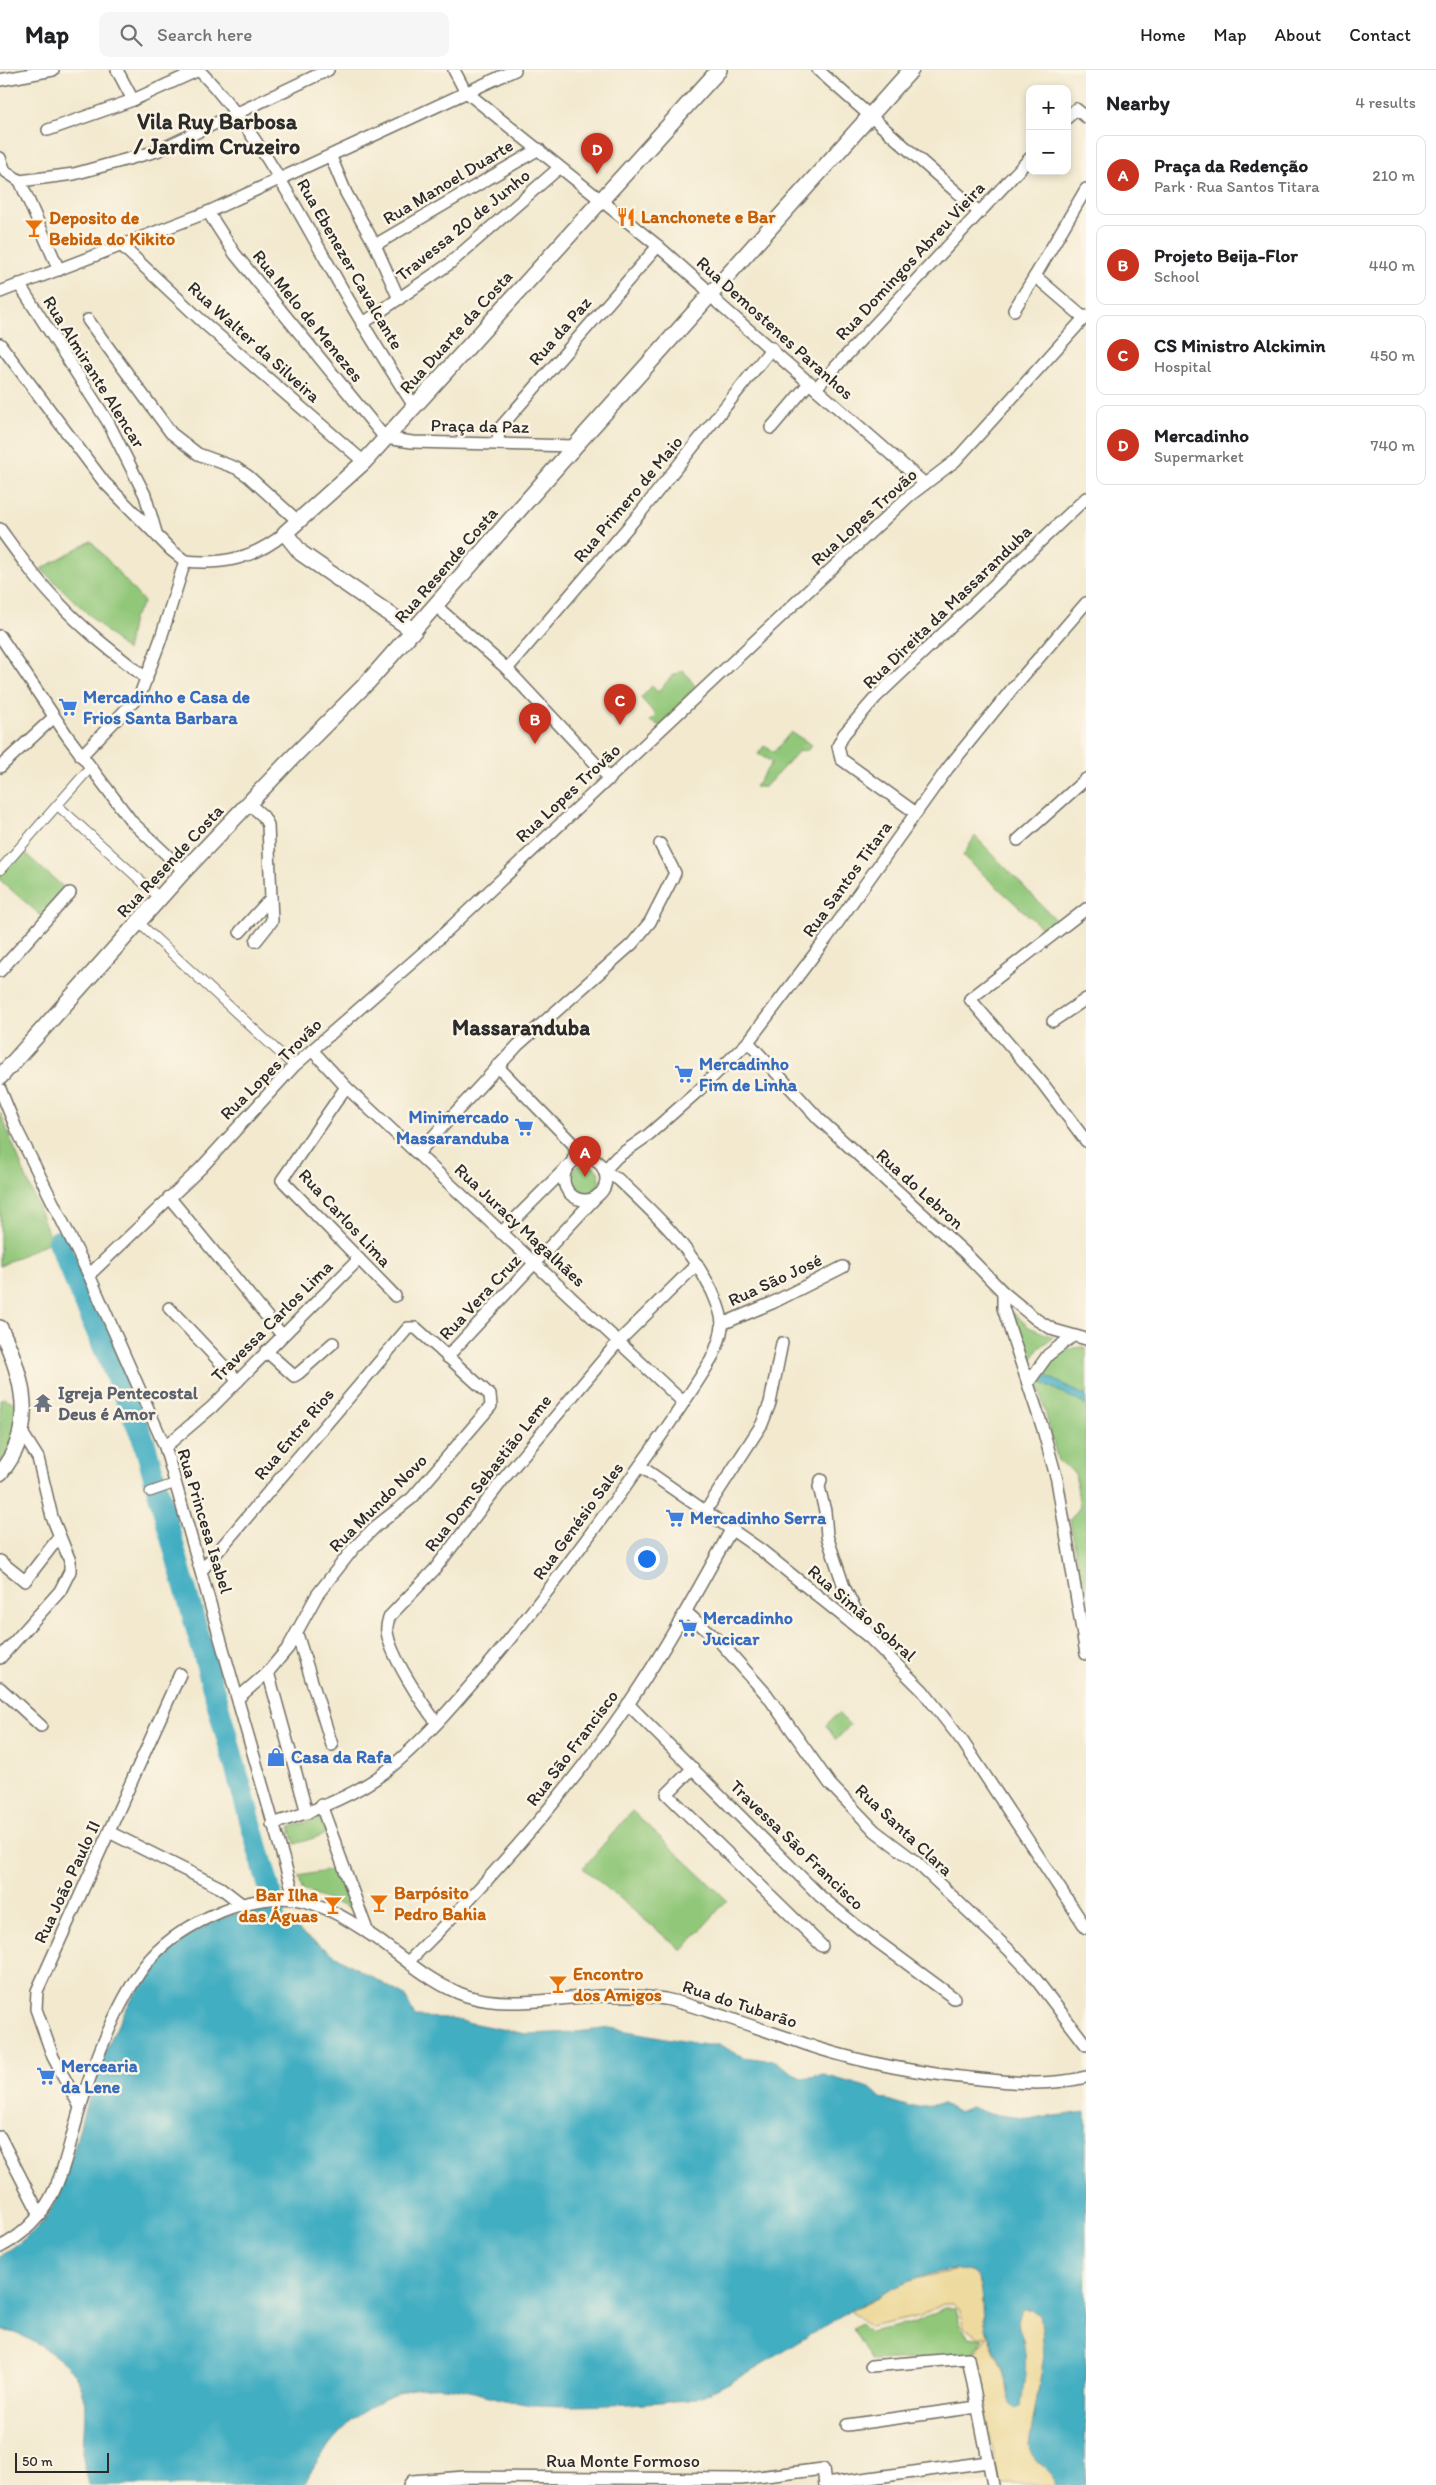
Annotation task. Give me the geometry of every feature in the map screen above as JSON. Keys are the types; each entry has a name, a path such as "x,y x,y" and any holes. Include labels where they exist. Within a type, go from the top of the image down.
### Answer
{"main road":[{"name":"Rua Duarte da Costa","path":"285,534 364,462 719,70"},
{"name":"Rua Resende Costa","path":"0,1077 94,975 184,871 248,803 362,688 414,631 575,446 911,70"},
{"path":"285,534 301,553 414,631"},
{"path":"0,1328 20,1373 23,1402 21,1431 14,1451 0,1473"}],"street":[{"path":"0,80 53,70"},
{"path":"116,70 133,100"},
{"path":"48,130 133,100 199,70"},
{"name":"Rua Ebenezer Cavalcante","path":"199,70 236,113 280,179 362,324 414,406"},
{"path":"0,158 3,172 20,181 74,174 119,163 157,151 328,70"},
{"path":"454,70 465,91"},
{"path":"0,292 208,212 331,157 465,91 515,70"},
{"path":"818,70 979,212"},
{"name":"Rua Demostenes Paranhos","path":"465,91 658,246 925,484"},
{"path":"1071,114 1076,109 1086,117"},
{"name":"Rua Manoel Duarte","path":"376,245 539,149"},
{"path":"331,157 346,192 376,245 399,300"},
{"name":"Rua Domingos Abreu Vieira","path":"771,428 1026,162"},
{"name":"Travessa 20 de Junho","path":"362,324 448,264 559,168"},
{"path":"20,181 59,270"},
{"path":"1014,310 1086,189"},
{"name":"Rua Melo de Menezes","path":"208,212 235,254 385,438"},
{"name":"Rua Walter da Silveira","path":"122,246 204,323 364,462"},
{"name":"Rua da Paz","path":"498,443 499,429 658,246"},
{"path":"1035,276 1085,320"},
{"name":"Rua Almirante Alencar","path":"18,284 108,422 145,495 157,536"},
{"path":"88,320 171,433 198,454 236,468 248,476 299,522"},
{"name":"Rua Lopes Trovão","path":"89,1275 200,1168 294,1066 433,944 909,496 955,461 1068,334 1085,320"},
{"path":"0,344 104,482 157,536 186,561 140,695 130,708 81,756"},
{"name":"Rua Primero de Maio","path":"507,669 641,512 772,348"},
{"name":"Praça da Paz","path":"385,438 412,442 575,446"},
{"name":"Rua Direita da Massaranduba","path":"916,813 841,759 838,746 854,721 876,697 1086,498"},
{"path":"0,529 28,568 60,604 87,630 147,678"},
{"name":"Rua Duarte da Costa","path":"186,561 204,563 242,558 270,545 285,534"},
{"name":"Rua Santos Titara","path":"602,1169 647,1136 698,1091 748,1042 830,943 916,813 1012,689 1086,603"},
{"path":"436,606 507,669 610,779"},
{"path":"2,642 81,756 136,828 184,871"},
{"path":"0,767 54,717"},
{"path":"0,870 90,768"},
{"path":"1018,840 1086,779"},
{"path":"248,803 263,816 270,833 272,921 256,941"},
{"path":"57,805 160,898"},
{"path":"418,1153 497,1066 632,944 650,922 675,873 660,844"},
{"path":"0,971 70,893"},
{"path":"240,932 271,898"},
{"path":"1086,909 970,999 1043,1084 1086,1141"},
{"path":"138,922 294,1066"},
{"path":"1053,1022 1086,999"},
{"name":"Rua do Lebron","path":"748,1042 819,1119 964,1252 1003,1292 1038,1320 1054,1330 1086,1339"},
{"name":"Rua Juracy Magalhães","path":"313,1051 346,1087 683,1402"},
{"path":"497,1066 573,1144 572,1160 564,1179 569,1193 583,1200 598,1195 605,1184 602,1169 585,1158 572,1160"},
{"name":"Rua Carlos Lima","path":"346,1087 282,1180 395,1296"},
{"name":"Rua Princesa Isabel","path":"0,1089 16,1128 89,1275 165,1447 238,1698 290,1898"},
{"name":"Rua Vera Cruz","path":"502,1233 572,1160"},
{"name":"Rua Genésio Sales","path":"272,1824 307,1814 321,1805 357,1789 383,1773 414,1748 438,1723 529,1617 640,1466 711,1360 719,1342 722,1324 718,1303 697,1264 685,1245 668,1227 618,1178 602,1169"},
{"name":"Rua Vera Cruz","path":"448,1357 598,1195"},
{"path":"169,1197 282,1335"},
{"name":"Travessa Carlos Lima","path":"165,1447 201,1417 359,1259"},
{"name":"Rua Dom Sebastião Leme","path":"438,1723 422,1703 410,1683 389,1638 387,1623 390,1616 445,1557 505,1477 618,1342 697,1264"},
{"name":"Rua São José","path":"722,1324 772,1303 843,1267"},
{"path":"1003,1292 1003,1308 1057,1480 1086,1654"},
{"path":"169,1308 238,1380"},
{"name":"Rua Entre Rios","path":"202,1570 403,1331 408,1328 416,1328 448,1357"},
{"path":"1028,1383 1048,1355 1072,1336"},
{"path":"266,1351 294,1376 300,1374 334,1343"},
{"path":"705,1512 762,1424 770,1403 782,1343"},
{"name":"Rua Mundo Novo","path":"238,1698 268,1672 297,1634 317,1595 353,1549 375,1527 412,1498 491,1406 490,1395 448,1357"},
{"path":"0,1658 66,1582 70,1571 70,1561 59,1537 38,1458 21,1431"},
{"name":"Rua Simão Sobral","path":"640,1466 761,1550 870,1638 923,1691 958,1734 1086,1928"},
{"path":"821,1480 819,1487 829,1542 844,1587 870,1638"},
{"path":"150,1492 176,1484"},
{"name":"Rua São Francisco","path":"408,1962 497,1872 576,1774 628,1704 686,1612 732,1530"},
{"path":"0,1561 25,1582 59,1537"},
{"name":"Rua Santa Clara","path":"686,1612 721,1643 767,1696 830,1784 875,1831 916,1862 1008,1949 1031,1973 1086,2045"},
{"path":"297,1634 332,1745"},
{"path":"268,1672 307,1814"},
{"name":"Rua João Paulo II","path":"80,2107 53,2057 36,2009 37,1991 180,1674"},
{"path":"0,1688 42,1726"},
{"name":"Travessa Sāo Francisco","path":"628,1704 820,1896 859,1928 954,1998"},
{"path":"693,1768 667,1794 822,1946"},
{"path":"321,1805 368,1933"},
{"path":"109,1832 221,1888 243,1905"},
{"path":"0,2247 27,2229 40,2215 57,2188 80,2107 123,2002 151,1958 170,1939 196,1923 224,1910 262,1901 290,1898"},
{"name":"Rua do Tubarão","path":"290,1898 344,1918 368,1933 426,1976 466,1996 497,2002 534,2003 585,1996 632,1995 668,2000 822,2049 917,2072 1042,2084 1086,2077"},
{"path":"0,2137 40,2215"},
{"path":"871,2366 968,2358 993,2485"},
{"path":"847,2425 977,2407"},
{"path":"825,2484 988,2462"},
{"name":"Rua Monte Formoso","path":"409,2485 412,2481 741,2482 822,2469 825,2484"}],"green space":[{"path":"91,541 144,602 133,618 127,651 41,569"},
{"path":"683,670 695,686 661,726 650,721 656,715 641,698 652,686 658,692 672,676"},
{"path":"791,732 812,745 808,750 799,751 765,787 755,787 772,762 758,754 764,746 774,752"},
{"path":"975,836 1057,921 1041,927 963,856"},
{"path":"19,848 70,893 46,920 0,880 0,870"},
{"path":"0,1112 50,1237 47,1239 49,1242 0,1266"},
{"path":"585,1164 595,1169 600,1179 595,1189 585,1194 575,1189 570,1179 575,1169"},
{"path":"1012,1312 1029,1327 1053,1337 1038,1349 1028,1366"},
{"path":"1086,1348 1086,1396 1047,1376 1043,1383 1086,1405 1086,1609 1070,1520 1080,1507 1075,1473 1058,1461 1038,1384 1054,1358 1067,1350"},
{"path":"4,1398 17,1404 18,1419 14,1435 0,1465 0,1400"},
{"path":"838,1713 850,1725 836,1740 826,1725"},
{"path":"632,1811 727,1900 682,1951 583,1868"},
{"path":"321,1818 326,1834 295,1844 290,1827"},
{"path":"337,1869 351,1909 302,1890 299,1876"},
{"path":"945,2308 956,2308 959,2322 968,2337 983,2339 972,2356 872,2361 852,2328 860,2323 869,2332 914,2323"}],"sand":[{"path":"963,2269 974,2273 981,2287 987,2333 1004,2373 1024,2342 1018,2326 1020,2313 1023,2309 1031,2309 1039,2315 1042,2327 1044,2356 1029,2445 1037,2462 1047,2468 1055,2478 1056,2485 1000,2485 974,2355 987,2337 978,2337 965,2328 959,2308 953,2304 943,2304 920,2316 870,2327 851,2311 906,2281"}],"water":[{"path":"1047,1376 1086,1396 1086,1405 1043,1383"},
{"path":"275,1909 304,1935 344,1961 405,1996 415,2017 446,2018 526,2034 577,2032 610,2028 705,2045 720,2045 743,2057 775,2061 801,2078 824,2075 870,2088 881,2098 910,2107 943,2104 957,2112 971,2107 989,2114 1033,2119 1086,2112 1085,2485 1056,2485 1051,2474 1034,2457 1029,2445 1044,2356 1042,2327 1039,2315 1031,2309 1023,2309 1020,2314 1018,2323 1026,2361 1021,2406 1017,2409 1013,2407 1007,2394 1002,2368 987,2331 982,2291 978,2279 974,2273 947,2271 913,2280 875,2297 755,2368 719,2388 690,2400 595,2406 557,2406 527,2404 453,2388 428,2387 405,2391 384,2400 364,2412 345,2427 315,2464 304,2485 89,2485 83,2459 85,2406 79,2382 71,2370 42,2347 17,2334 0,2331 0,2256 32,2232 48,2214 56,2201 67,2173 83,2114 100,2066 131,2000 152,1971 176,1946 205,1926 237,1914"}],"waterway":[{"path":"58,1241 144,1441 275,1909"}],"place":[{"name":"Mercadinho","path":"597,174"},
{"name":"Lanchonete e Bar","path":"626,217"},
{"name":"Deposito de Bebida do Kikito","path":"34,228"},
{"name":"Mercadinho e Casa de Frios Santa Barbara","path":"68,707"},
{"name":"CS Ministro Alckimin","path":"620,725"},
{"name":"Projeto Beija-Flor","path":"535,744"},
{"name":"Mercadinho Fim de Linha","path":"684,1074"},
{"name":"Minimercado Massaranduba","path":"524,1127"},
{"name":"Praça da Redenção","path":"585,1177"},
{"name":"Igreja Pentecostal Deus é Amor","path":"43,1403"},
{"name":"Mercadinho Serra","path":"675,1518"},
{"name":"Mercadinho Jucicar","path":"688,1628"},
{"name":"Casa da Rafa","path":"276,1757"},
{"name":"Barpósito Pedro Bahia","path":"379,1903"},
{"name":"Bar Ilha das Águas","path":"333,1905"},
{"name":"Encontro dos Amigos","path":"558,1984"},
{"name":"Mercearia da Lene","path":"46,2076"}],"district":[{"name":"Vila Ruy Barbosa / Jardim Cruzeiro","path":"217,134"},
{"name":"Massaranduba","path":"521,1027"}]}
